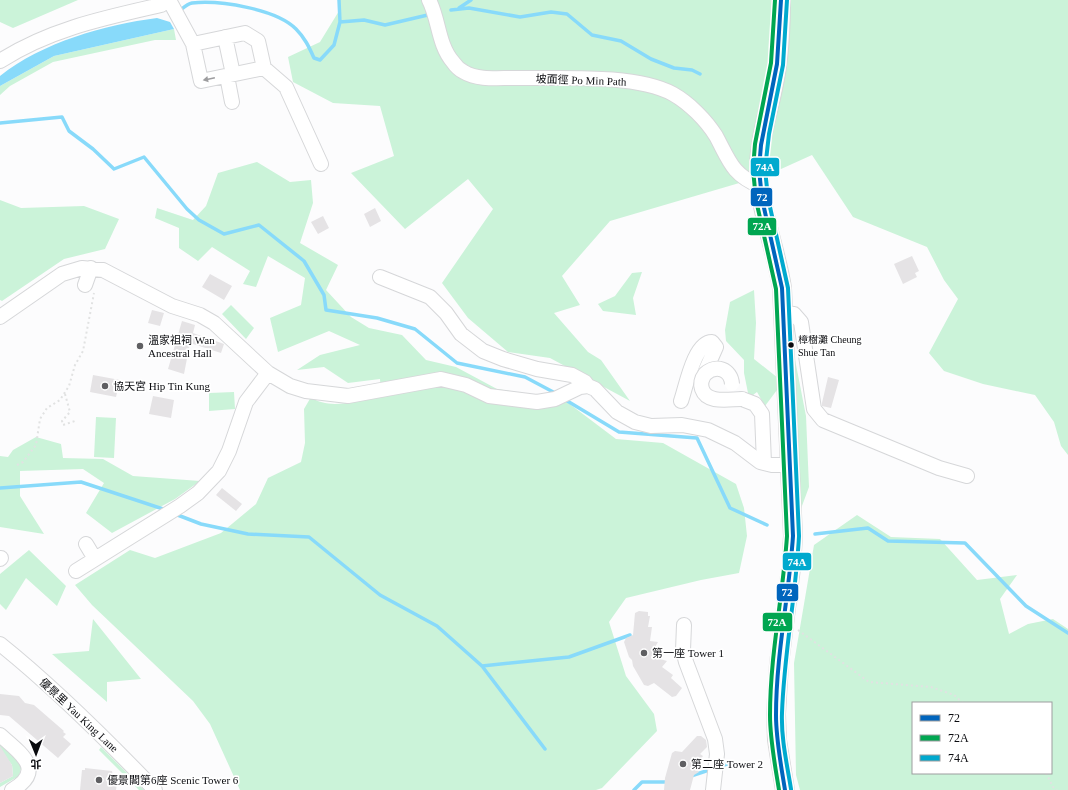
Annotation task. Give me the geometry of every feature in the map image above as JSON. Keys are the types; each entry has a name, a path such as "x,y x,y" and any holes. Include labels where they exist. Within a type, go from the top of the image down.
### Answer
{"main road":[{"path":"781,0 778,59 761,140 760,186 763,210 780,275 792,507 792,553 779,664 776,714 777,740 785,790"}],"street":[{"name":"坡面徑 Po Min Path","path":"429,0 445,48 452,62 464,72 488,77 628,81 673,94 700,116 715,135 739,176 760,186"},
{"path":"0,61 13,52 80,24 138,5 161,5 169,1 193,44 201,81 264,68"},
{"path":"193,44 245,33 258,41 264,68 286,87 321,164"},
{"path":"225,38 232,102"},
{"path":"89,288 91,268"},
{"path":"0,317 62,274 73,269 91,268 109,272 172,306 209,320 268,373 290,386 306,391 333,396 355,396 441,379 460,383 496,398 537,402 555,399 582,388 596,388 617,412 630,421 645,425 682,425 708,430 735,443 756,459 764,463 772,465 789,465"},
{"path":"380,277 430,297 446,314 461,334 483,351 503,359 537,369 572,375 585,382 582,388"},
{"path":"783,313 794,314 801,322 814,409 823,420 938,468 967,476"},
{"path":"681,402 696,355 702,346 707,342 712,342 716,347 711,358 702,380 701,383 701,386 702,390 704,392 706,395 708,396 712,398 715,399 718,399 722,398 730,392 732,384 730,377 725,371 719,369 709,370 703,377 701,381 701,384 702,387 704,393 707,396 708,397 713,399 716,399 720,399 729,399 742,399 755,404 762,414 764,463"},
{"path":"76,571 180,506 198,493 219,472 230,451 246,402 268,373"},
{"path":"86,544 95,559"},
{"path":"684,626 683,650 686,662 715,739 717,754 713,790"},
{"name":"優景里 Yau King Lane","path":"0,644 85,719 155,790"},
{"path":"0,735 25,758 29,767 29,772 25,782 12,790"}],"path":[{"path":"17,465 23,462 36,445 40,419 47,408 60,400 83,351 89,288"},
{"path":"64,393 70,412 62,422 63,425 75,421"},
{"path":"795,627 823,650 869,682 931,687 954,695 962,702"},
{"path":"1046,774 1053,787 1057,790"}],"green space":[{"path":"0,0 78,0 13,28 0,22"},
{"path":"338,0 1068,0 1068,455 1061,446 1054,422 1035,395 983,384 944,371 929,353 958,299 944,280 927,247 853,217 812,155 770,174 610,221 562,276 580,305 554,313 588,352 601,360 630,401 550,358 508,352 468,318 442,283 493,209 468,179 405,229 351,173 394,156 380,106 333,103 293,82 288,57 320,42 339,11"},
{"path":"174,29 176,40 155,40 53,62 10,86 0,95 0,86 54,56"},
{"path":"257,162 290,182 311,180 313,203 300,243 338,265 326,290 351,317 369,328 402,335 426,360 456,367 497,389 563,399 616,439 663,443 736,484 744,508 747,536 739,573 701,580 626,598 609,622 626,676 654,714 657,731 602,788 596,790 240,790 210,724 193,701 92,605 75,585 130,550 155,558 221,533 256,504 268,478 301,462 305,443 304,409 311,397 318,401 336,404 381,396 380,379 348,383 324,367 297,370 320,355 360,345 329,331 278,352 270,318 301,305 305,278 268,256 256,287 243,284 250,271 212,247 198,261 179,248 179,228 155,218 157,208 193,220 206,206 218,173"},
{"path":"0,200 21,208 84,206 119,219 105,249 64,259 2,301 0,300"},
{"path":"642,272 633,298 636,315 603,311 598,304 615,296 632,273"},
{"path":"754,290 756,323 754,359 783,382 765,406 757,392 749,398 744,373 744,360 726,341 725,330 730,302"},
{"path":"231,305 254,328 246,339 222,314"},
{"path":"791,339 806,416 809,487 799,514"},
{"path":"234,392 235,409 209,411 209,393"},
{"path":"96,417 116,418 114,458 94,457"},
{"path":"36,437 61,444 63,458 103,459 133,476 200,481 175,499 112,533 86,513 104,483 83,469 20,471 20,496 44,534 0,527 0,456 8,457 13,450"},
{"path":"857,515 891,537 940,539 977,580 1017,575 1000,599 1009,634 1028,624 1053,619 1068,629 1068,790 800,790 796,775 794,663 814,545"},
{"path":"29,550 66,586 57,606 26,578 6,610 0,604 0,574"},
{"path":"93,619 141,679 107,682 107,702 52,654 89,651"},
{"path":"0,742 22,765 19,776 0,787 0,783 13,776 12,765 0,749"},
{"path":"101,747 144,790 139,790 99,750"}],"water":[{"path":"157,18 170,22 174,29 54,56 0,86 0,76 17,64 55,45 95,30"}],"building":[{"path":"375,208 381,221 370,227 364,214"},
{"path":"323,216 329,228 318,234 311,222"},
{"path":"912,256 919,271 915,273 917,277 903,284 894,264"},
{"path":"210,274 232,286 224,300 202,287"},
{"path":"152,310 164,313 160,326 148,323"},
{"path":"182,321 195,325 193,333 224,344 221,353 190,343 184,374 168,369"},
{"name":"協天宮 Hip Tin Kung","path":"93,375 120,380 116,397 90,392"},
{"path":"828,377 839,380 831,408 822,406"},
{"path":"153,396 174,400 171,418 149,414"},
{"path":"222,488 242,504 236,511 216,495"},
{"name":"第一座 Tower 1","path":"639,611 648,612 648,616 650,616 648,627 652,627 650,641 658,642 655,647 660,659 667,661 662,667 673,675 671,678 682,688 676,696 672,697 654,683 648,686 644,685 633,666 632,660 629,657 624,642 626,638 633,635 635,613"},
{"path":"0,694 19,696 25,703 34,705 64,731 63,732 66,734 63,737 71,744 58,758 9,716 0,715"},
{"name":"第二座 Tower 2","path":"697,736 701,736 706,740 707,747 700,754 703,756 694,767 699,772 694,775 690,790 664,790 665,778 672,753 675,751 682,752"},
{"path":"0,746 12,765 13,776 0,783"},
{"name":"優景閣第6座 Scenic Tower 6","path":"85,768 112,771 113,777 118,777 116,790 80,790 82,770 85,770"}],"waterway":[{"path":"179,11 192,3 204,2 247,7 262,11 287,22 296,29 304,39 314,58 320,60 334,45 340,22 339,0"},
{"path":"459,8 471,0"},
{"path":"451,10 469,8 520,17 551,12 567,14 592,35 621,41 651,59 674,68 692,70 700,74"},
{"path":"340,22 364,20 385,25 432,14"},
{"path":"0,123 62,117 69,131 93,149 114,169 144,157 187,209 199,220 224,234 259,225 304,261 324,295 326,310 377,318 415,329 457,363 525,377 557,394"},
{"path":"564,399 619,432 697,438 730,508 767,525"},
{"path":"0,488 81,482 166,510"},
{"path":"175,514 201,524 248,534 309,537 380,595 437,626 482,666 545,749"},
{"path":"815,534 868,528 888,541 965,543 1026,606 1068,633"},
{"path":"482,666 569,657 630,635"},
{"path":"718,767 727,764"},
{"path":"691,776 712,769"},
{"path":"634,790 642,782 668,782"}],"transit line":[{"name":"72A","path":"775,0 771,63 755,144 753,169 756,200 776,289 787,536 783,581 774,648 770,715 773,752 779,790"},
{"name":"72","path":"781,0 777,64 761,145 759,169 762,199 782,288 793,536 789,581 780,648 776,715 779,752 785,790"},
{"name":"74A","path":"787,0 783,65 769,134 765,169 768,198 788,288 799,536 785,668 782,713 783,742 791,789"}],"place":[{"name":"樟樹灘 Cheung Shue Tan","path":"791,345"},
{"name":"溫家祖祠 Wan Ancestral Hall","path":"140,346"},
{"name":"協天宮 Hip Tin Kung","path":"105,386"},
{"name":"第一座 Tower 1","path":"644,653"},
{"name":"第二座 Tower 2","path":"683,764"},
{"name":"優景閣第6座 Scenic Tower 6","path":"99,780"}]}
